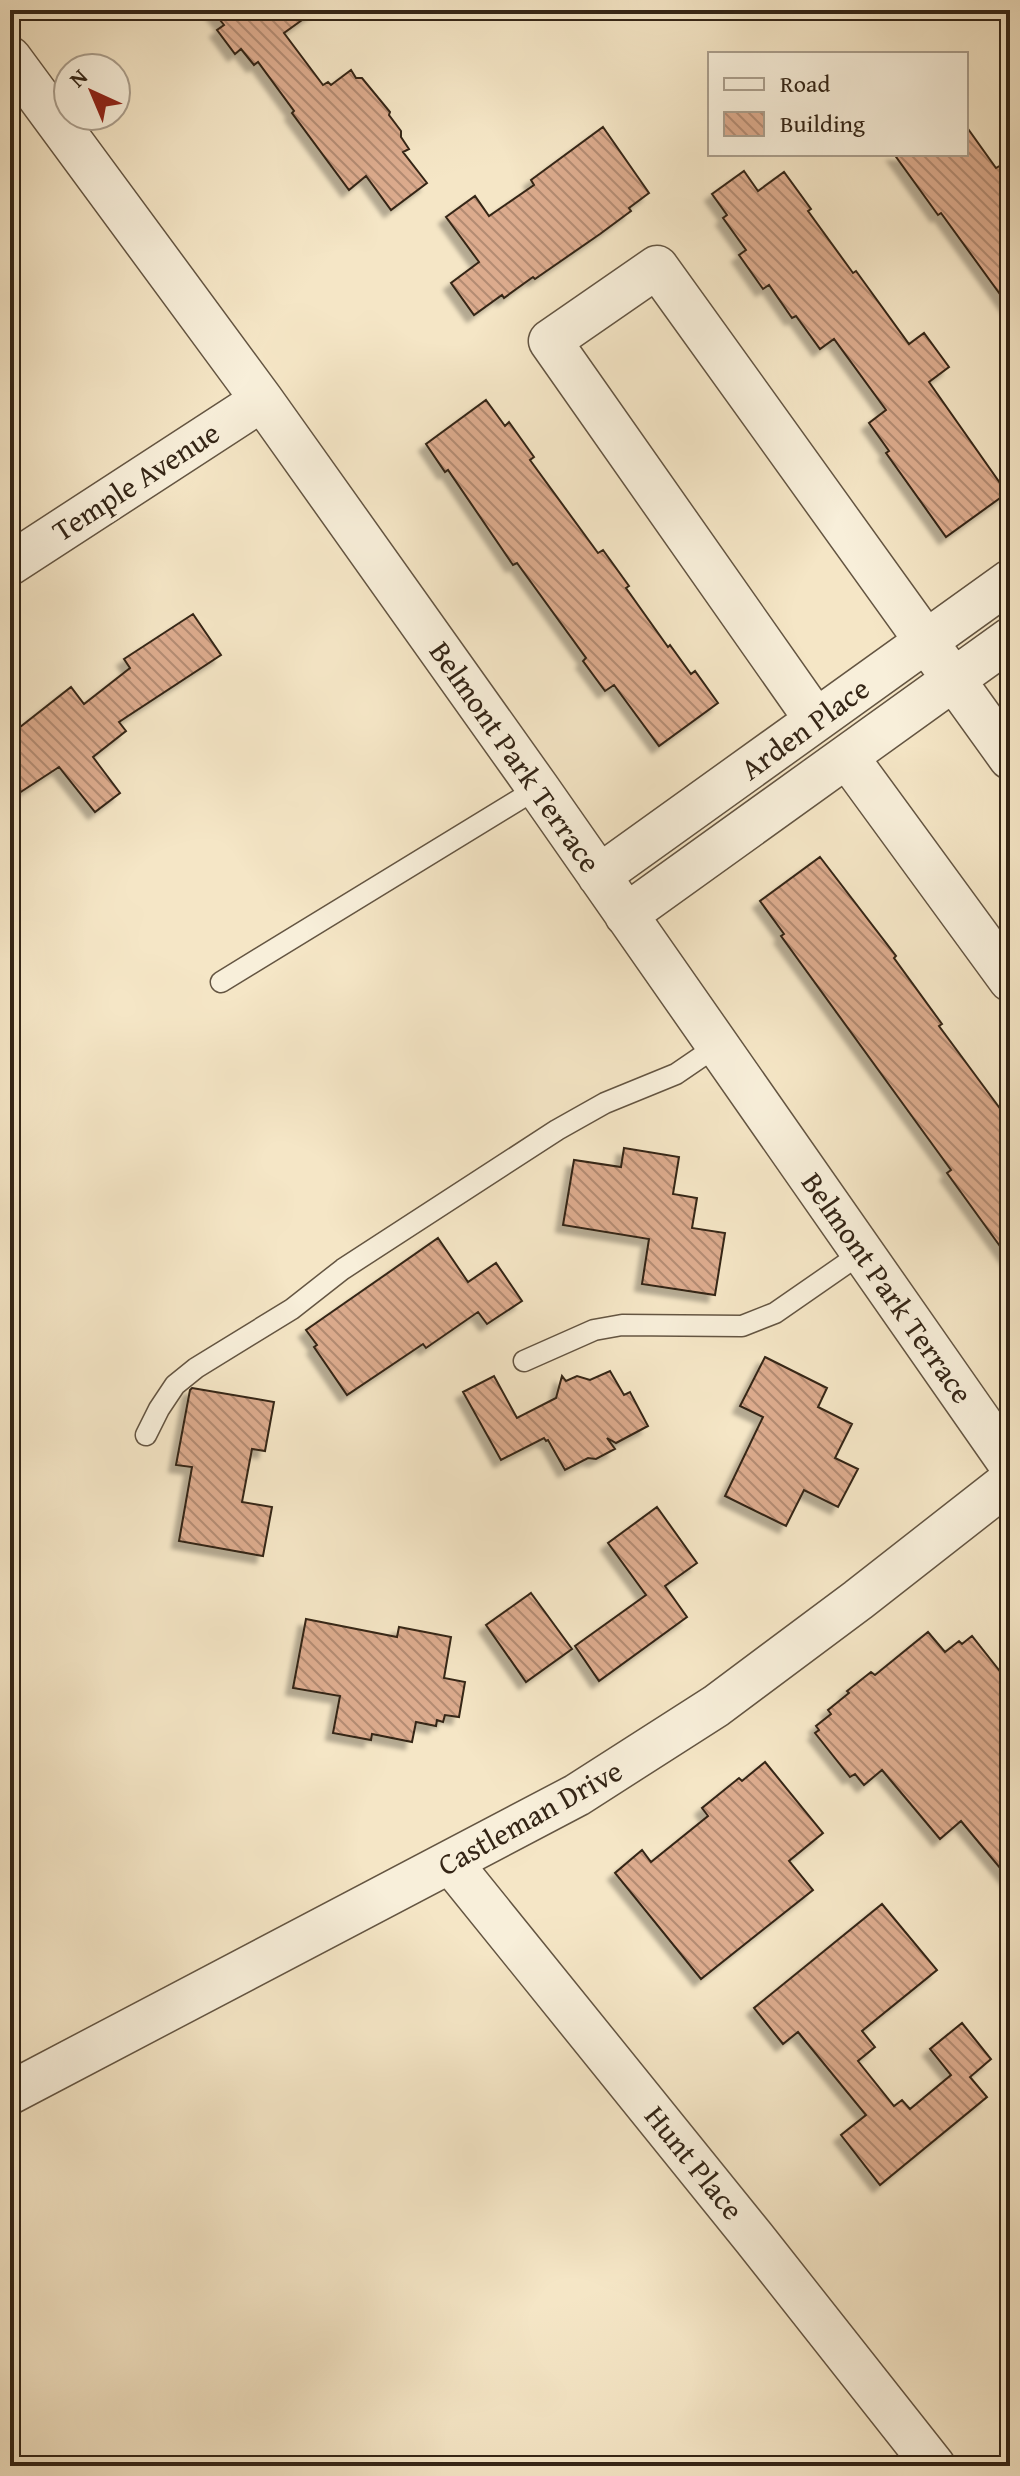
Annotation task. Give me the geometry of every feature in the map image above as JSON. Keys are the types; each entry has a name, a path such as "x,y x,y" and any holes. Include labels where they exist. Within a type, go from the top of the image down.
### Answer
{"street":[{"name":"Belmont Park Terrace","path":"10,58 262,400 538,788 1010,1464"},
{"path":"816,720 550,341 657,267 1010,758"},
{"name":"Temple Avenue","path":"10,564 262,400"},
{"name":"Arden Place","path":"599,876 1010,581"},
{"name":"Arden Place","path":"626,915 1010,639"},
{"path":"847,757 1010,980"},
{"name":"Castleman Drive","path":"10,2093 577,1795 716,1706 1010,1481"},
{"name":"Hunt Place","path":"451,1863 934,2466"}],"lane":[{"path":"221,982 538,788"},
{"path":"146,1435 175,1385 196,1368 292,1309 343,1269 569,1122 605,1103 676,1074 717,1046"},
{"path":"524,1361 594,1330 622,1325 742,1326 775,1313 863,1252"}],"building":[{"path":"212,10 316,10 284,33 323,85 328,82 331,85 351,70 356,78 362,78 390,112 409,149 403,152 427,183 391,210 366,176 349,190 258,62 254,65 241,49 235,54 217,30 224,25"},
{"path":"603,127 649,193 600,234 535,279 533,277 504,298 502,295 474,315 451,283 479,262 446,217 475,196 489,216 534,185 531,180"},
{"path":"968,129 996,168 1010,160 1010,308 941,213 938,215 895,156 968,156"},
{"path":"744,171 758,191 784,172 853,273 856,271 909,344 924,333 949,367 929,382 1007,493 946,537 886,453 889,451 869,423 886,410 834,339 820,349 796,316 792,318 769,285 763,289 739,255 746,250 723,218 727,215 712,194"},
{"path":"486,400 505,426 509,422 534,457 530,460 598,553 603,550 668,647 670,645 691,674 695,671 718,703 659,746 614,685 605,691 583,661 586,658 517,563 513,565 448,470 445,472 426,444"},
{"path":"193,614 221,655 119,722 126,731 93,757 120,793 95,812 59,767 10,799 10,735 71,687 84,704 130,668 124,659"},
{"path":"820,857 896,956 894,958 942,1024 939,1026 1010,1122 1010,1260 947,1173 951,1170 781,936 784,934 760,901"},
{"path":"624,1148 679,1157 673,1194 697,1198 692,1228 725,1233 715,1295 642,1284 649,1239 563,1225 574,1160 621,1167"},
{"path":"438,1238 468,1282 496,1263 522,1301 487,1324 478,1312 426,1348 423,1344 347,1395 306,1330"},
{"path":"765,1357 827,1388 818,1407 852,1424 835,1458 858,1469 838,1507 804,1490 786,1526 725,1496 763,1417 740,1406"},
{"path":"610,1371 624,1395 630,1392 648,1426 616,1443 607,1438 615,1449 565,1470 544,1438 501,1460 463,1392 494,1376 517,1418 556,1398 562,1376 566,1381 577,1376 590,1380"},
{"path":"192,1388 274,1402 265,1451 252,1449 242,1502 272,1507 263,1556 179,1541 192,1467 176,1465"},
{"path":"657,1507 697,1563 665,1586 687,1617 599,1681 575,1646 646,1595 608,1543"},
{"path":"531,1593 572,1649 526,1682 486,1625"},
{"path":"306,1619 397,1637 399,1627 451,1637 444,1678 465,1682 459,1717 445,1715 443,1722 437,1720 436,1726 416,1722 412,1742 372,1734 371,1740 333,1733 340,1696 293,1688"},
{"path":"928,1632 945,1652 972,1636 1010,1684 1010,1880 961,1821 940,1839 882,1770 864,1785 855,1774 850,1777 815,1733 819,1730 816,1726 831,1714 828,1710 849,1693 847,1691 871,1672 875,1675"},
{"path":"765,1762 823,1833 789,1861 813,1890 701,1979 615,1873 642,1850 651,1862 708,1816 702,1808 739,1778 742,1781"},
{"path":"882,1904 937,1970 862,2031 875,2047 858,2061 894,2106 902,2100 910,2109 951,2075 930,2049 962,2023 991,2059 970,2077 987,2097 880,2185 841,2135 866,2115 798,2032 783,2044 754,2008"}]}
